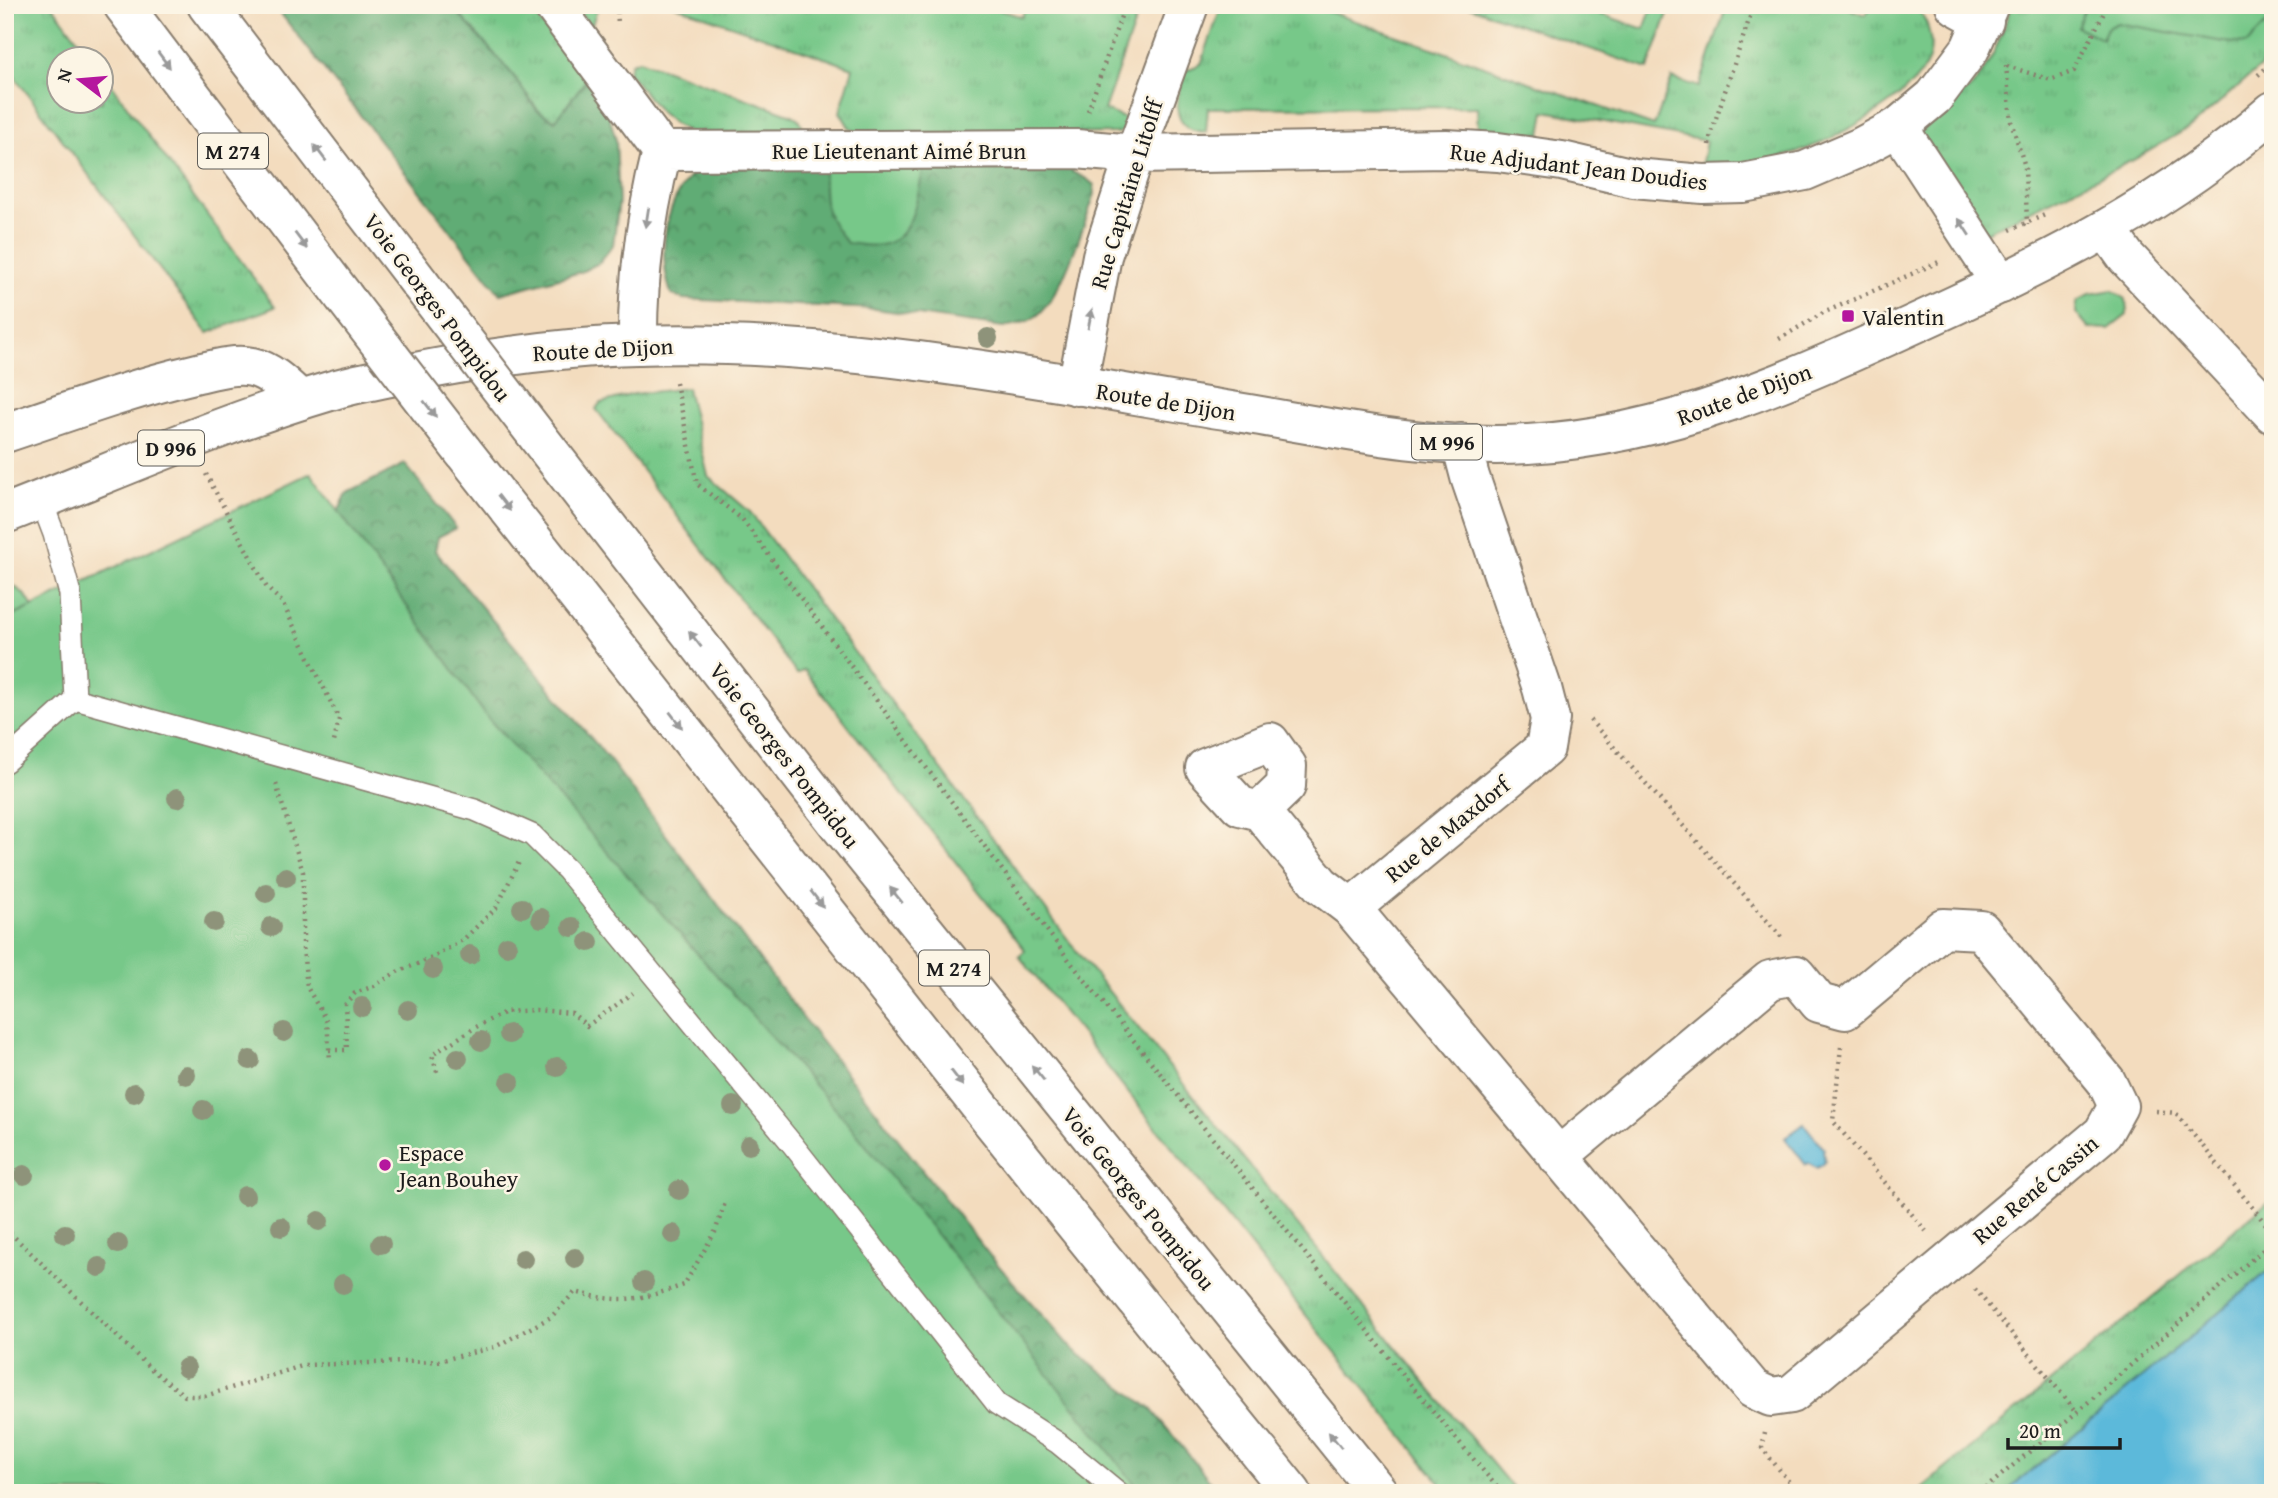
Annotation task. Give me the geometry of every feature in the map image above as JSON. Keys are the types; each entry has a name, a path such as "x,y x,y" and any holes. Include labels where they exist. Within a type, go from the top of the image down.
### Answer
{"main road":[{"name":"M 274","path":"123,5 462,450 990,1119 1292,1493"},
{"name":"Voie Georges Pompidou","path":"207,5 840,826 1379,1493"},
{"path":"553,5 662,151 651,192 642,254 638,345"},
{"name":"Rue Capitaine Litolff","path":"1076,386 1102,256 1135,154 1189,5"},
{"name":"Rue Adjudant Jean Doudies","path":"1135,154 1446,149 1498,152 1562,161 1634,178 1703,184 1743,183 1805,171 1861,147 1898,127 1934,97 1975,20"},
{"name":"Route de Dijon","path":"5,514 215,431 340,388 497,356 638,345 753,346 862,354 1076,386 1392,439 1526,444 1646,427 1704,412 1845,356 2046,262 2106,229 2234,146 2273,111"},
{"path":"1898,127 2001,284"},
{"name":"Rue Lieutenant Aimé Brun","path":"662,151 1076,149 1135,154"},
{"path":"2106,229 2126,257 2273,414"},
{"path":"5,433 153,384 238,366 263,371 300,400"},
{"path":"1461,443 1550,719"},
{"name":"Rue de Maxdorf","path":"1351,908 1545,748 1550,719"},
{"path":"1259,811 1321,885 1351,908 1753,1389 1771,1397"},
{"path":"1558,1157 1770,980 1796,975 1819,1003 1845,1010 1943,928 1981,930 2106,1082 2118,1106"},
{"name":"Rue René Cassin","path":"1771,1397 1792,1394 2102,1133 2118,1106"}],"lane":[{"path":"41,500 71,594 75,699"},
{"path":"75,699 475,810 532,835 567,870 656,976 997,1404 1058,1443 1119,1493"},
{"path":"5,762 75,699"}],"path":[{"path":"1076,149 1125,5"},
{"path":"1703,184 1711,133 1754,5"},
{"path":"2007,66 2050,80 2074,71 2108,5"},
{"path":"1975,20 2007,66 2011,121 2025,167 2025,223 2046,262"},
{"path":"1767,345 1823,313 2056,210"},
{"path":"638,345 673,369 697,484 743,519 1072,964 1407,1380 1502,1493"},
{"path":"201,464 267,588 282,602 339,719 329,769"},
{"path":"1550,719 1588,718 1790,947"},
{"path":"268,752 303,872 303,949 307,987 327,1022 330,1060"},
{"path":"329,1050 347,1050 345,1004 355,993 432,958 464,939 496,908 532,835"},
{"path":"437,1072 432,1055 475,1027 505,1012 536,1010 572,1013 587,1026 656,976"},
{"path":"1845,1010 1833,1121 2077,1412"},
{"path":"2118,1106 2176,1113 2273,1233"},
{"path":"5,1228 150,1369 186,1396 205,1396 305,1365 439,1361 495,1348 551,1317 575,1292 606,1300 644,1299 684,1285 715,1232 726,1200"},
{"path":"1980,1493 2273,1241"},
{"path":"1771,1397 1762,1448 1798,1493"}],"green space":[{"path":"5,5 52,5 82,46 46,46 46,116 116,116 116,91 275,307 208,333 5,64"},
{"path":"274,5 451,5 512,74 537,110 555,121 586,80 606,105 616,140 619,202 613,245 599,263 581,272 500,294"},
{"path":"451,5 527,5 586,80 556,121 538,110 512,74"},
{"path":"574,5 599,5 591,27"},
{"path":"673,5 986,5 1022,17 1026,5 1141,5 1104,110 1131,121 1118,133 865,136 849,127 840,112 853,68"},
{"path":"1222,5 1310,5 1654,126 1672,78 1699,87 1727,5 1840,5 1866,15 1871,5 1912,5 1921,13 1927,24 1930,50 1925,68 1902,93 1869,117 1833,137 1776,158 1701,168 1706,141 1545,111 1541,135 1478,132 1477,107 1208,108 1206,132 1194,130 1185,126 1180,119 1177,101 1179,91 1184,71 1201,64"},
{"path":"1464,5 1574,5 1644,29 1653,5 1671,5 1648,69"},
{"path":"2011,5 2273,5 2273,56 2192,126 2135,159 1978,236 1911,134 1971,88 1978,79 1996,49"},
{"path":"2086,5 2273,5 2273,17 2247,44 2117,23 2107,28 2102,39 2077,27"},
{"path":"639,60 792,115 801,122 801,133 692,134 660,112 628,72 631,63"},
{"path":"1074,163 1072,172 1094,185 1095,194 1063,278 1045,308 1023,323 1003,327 875,309 683,299 671,294 665,260 666,227 677,195 698,168"},
{"path":"824,164 924,164 917,201 908,225 901,234 880,245 847,243 828,215"},
{"path":"2112,290 2126,299 2127,315 2109,329 2089,328 2076,313 2077,302 2090,294"},
{"path":"687,388 708,476 750,512 1081,957 1517,1493 1448,1493 1019,956 1025,950 804,670 797,674 596,409 600,403 634,394"},
{"path":"405,464 456,528 438,537 435,551 612,763 809,1026 991,1257 1071,1348 1151,1409 1220,1493 1142,1493 329,531 347,493"},
{"path":"311,473 487,717 848,1123 1142,1493 5,1493 5,620"},
{"path":"5,581 17,588 31,604 37,622 42,658 5,705"},
{"path":"2273,1198 2273,1267 2005,1493 1916,1493"}],"water":[{"path":"1804,1124 1824,1149 1825,1161 1816,1168 1808,1163 1806,1165 1785,1138"},
{"path":"2273,1267 2273,1493 2005,1493"}],"place":[{"name":"Valentin","path":"1848,316"},
{"name":"Espace Jean Bouhey","path":"385,1165"}]}
